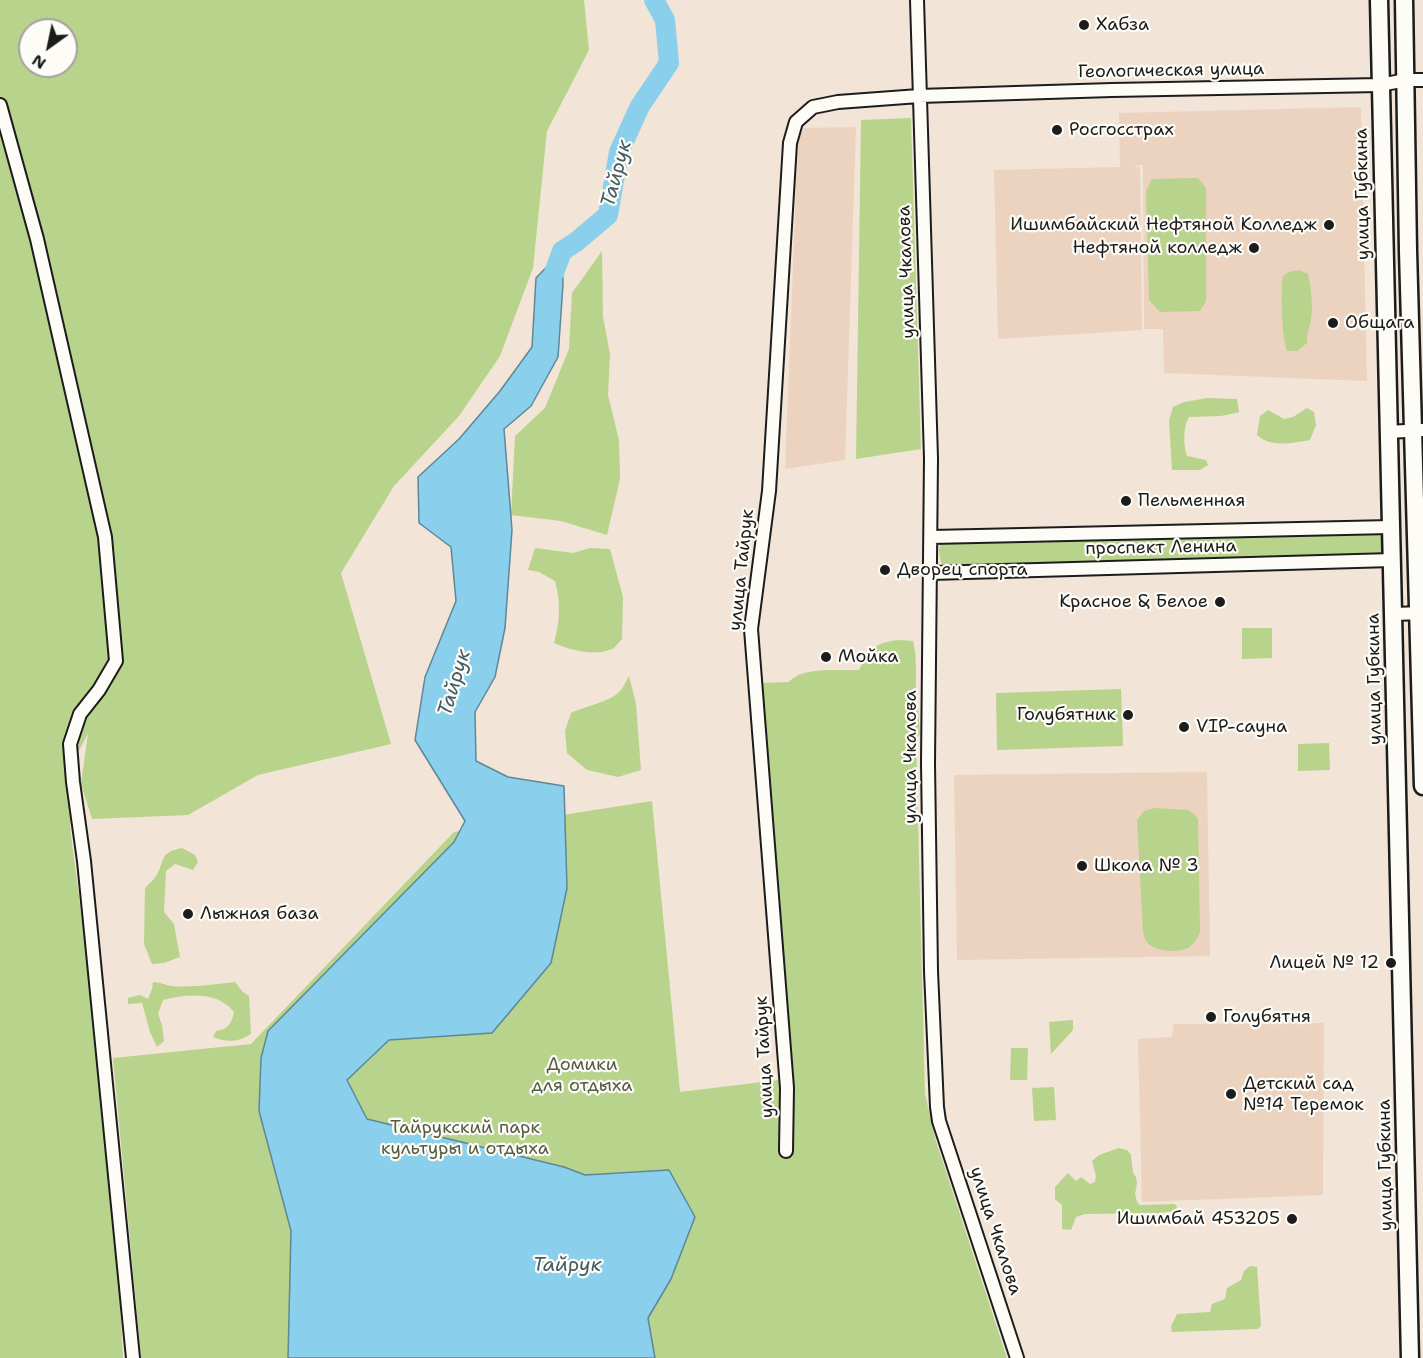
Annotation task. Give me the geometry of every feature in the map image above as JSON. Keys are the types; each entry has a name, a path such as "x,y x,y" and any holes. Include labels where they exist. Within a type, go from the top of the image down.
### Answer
{"main road":[{"name":"улица Губкина","path":"1379,0 1410,1358"},
{"path":"1404,0 1415,80 1423,786"}],"street":[{"name":"улица Чкалова","path":"918,0 930,446 931,573 928,752 931,971 939,1121 1017,1358"},
{"name":"Геологическая улица","path":"919,96 1380,85 1415,80"},
{"name":"улица Тайрук","path":"786,1151 787,1088 752,629 769,491 790,143 796,122 813,107 838,102 919,96"},
{"path":"0,105 37,240 105,537 116,661 99,690 80,714 70,744 84,861 133,1358"},
{"path":"1388,432 1418,430"},
{"name":"проспект Ленина","path":"931,537 1391,527"},
{"name":"проспект Ленина","path":"931,573 1392,560"},
{"path":"1393,614 1421,613"}],"shaded area":[{"name":"Нефтяной колледж","path":"1361,107 1367,381 1164,373 1163,329 1144,329 1143,165 1132,166 1140,167 1142,330 998,339 994,170 1120,167 1119,113"},
{"path":"856,127 845,460 785,469 798,138 804,128"},
{"name":"Школа № 3","path":"1207,772 1210,956 957,960 954,775"},
{"name":"Детский сад №14 Теремок","path":"1324,1023 1323,1195 1142,1202 1138,1039 1172,1037 1174,1024"}],"green space":[{"path":"0,0 584,0 589,50 547,131 533,268 500,356 459,416 394,486 341,573 391,744 258,775 188,815 92,819 81,784 88,733 78,753 70,827 113,1161 123,1358 0,1358"},
{"path":"911,118 921,449 856,459 861,120"},
{"path":"1198,178 1206,188 1206,301 1200,311 1160,312 1149,300 1146,191 1152,179"},
{"path":"602,251 603,317 610,354 608,395 619,440 620,479 607,535 561,521 511,515 515,436 545,408 569,349 572,293"},
{"path":"1299,270 1308,274 1312,313 1307,343 1297,351 1287,351 1282,314 1283,276"},
{"path":"1208,398 1237,399 1239,412 1221,416 1189,417 1184,436 1187,456 1206,460 1208,465 1200,470 1172,470 1169,421 1173,407 1184,402"},
{"path":"1307,408 1314,412 1316,425 1310,440 1275,443 1257,435 1260,416 1268,410 1284,419 1293,417"},
{"path":"1373,532 1384,537 1385,549 1377,555 950,567 942,564 939,553 941,542"},
{"path":"535,548 573,553 590,548 610,549 623,597 622,639 612,649 590,652 554,643 559,612 557,589 555,581 539,572 528,570"},
{"path":"1242,628 1272,628 1272,658 1242,659"},
{"name":"Тайрукский парк культуры и отдыха","path":"899,640 913,641 916,664 916,703 920,734 916,739 925,1094 936,1141 1007,1358 141,1358 113,1058 251,1044 454,832 652,801 680,1092 787,1079 761,683 789,682 795,677 812,671 859,670 874,648"},
{"path":"629,676 636,704 641,770 618,777 587,770 567,753 565,731 571,713 614,696"},
{"path":"1121,689 1123,746 997,750 996,693"},
{"path":"1329,743 1330,770 1298,771 1298,744"},
{"path":"1154,808 1188,810 1198,818 1200,932 1192,945 1183,950 1159,949 1149,945 1144,938 1137,820 1144,811"},
{"path":"182,848 195,855 198,862 193,870 175,864 166,871 164,912 174,924 180,957 164,963 152,964 144,944 145,888 156,876 166,855"},
{"path":"153,982 171,986 203,986 235,982 249,996 251,1034 233,1041 213,1037 216,1031 229,1025 234,1012 227,1005 211,997 182,996 163,1000 158,1014 164,1041 157,1047 142,1003 128,1004 128,998 140,995 148,999"},
{"path":"1073,1020 1073,1030 1051,1054 1049,1022"},
{"path":"1011,1048 1028,1048 1027,1080 1010,1080"},
{"path":"1054,1087 1056,1120 1034,1121 1032,1088"},
{"path":"1119,1148 1127,1150 1131,1155 1137,1184 1135,1194 1137,1202 1140,1205 1174,1204 1177,1206 1176,1211 1085,1214 1076,1217 1071,1230 1062,1229 1062,1205 1055,1199 1055,1187 1068,1173 1076,1181 1081,1177 1090,1184 1095,1182 1096,1176 1092,1161 1099,1155"},
{"path":"1250,1266 1257,1267 1261,1326 1258,1329 1172,1332 1171,1326 1177,1314 1210,1312 1212,1304 1225,1299 1227,1288 1241,1280 1244,1271"}],"water":[{"name":"Тайрук","path":"562,251 563,284 558,357 531,406 504,429 512,530 505,628 495,677 475,712 476,761 508,777 564,786 567,888 551,963 492,1033 389,1040 347,1080 367,1119 564,1167 585,1175 669,1170 695,1217 671,1279 648,1318 655,1358 288,1358 291,1231 259,1111 261,1058 268,1031 454,842 465,821 415,740 425,677 456,601 451,547 419,523 418,477 459,439 500,391 532,347 536,278"}],"waterway":[{"name":"Тайрук","path":"554,273 562,251 608,215 619,152 640,106 669,63 665,20 654,0"}],"place":[{"name":"Хабза","path":"1084,25"},
{"name":"Росгосстрах","path":"1057,130"},
{"name":"Ишимбайский Нефтяной Колледж","path":"1329,225"},
{"name":"Нефтяной колледж","path":"1254,248"},
{"name":"Общага","path":"1333,323"},
{"name":"Пельменная","path":"1126,501"},
{"name":"Дворец спорта","path":"885,570"},
{"name":"Красное & Белое","path":"1220,602"},
{"name":"Мойка","path":"826,657"},
{"name":"Голубятник","path":"1128,715"},
{"name":"VIP-сауна","path":"1184,727"},
{"name":"Школа № 3","path":"1082,866"},
{"name":"Лыжная база","path":"188,914"},
{"name":"Лицей № 12","path":"1391,963"},
{"name":"Голубятня","path":"1211,1017"},
{"name":"Детский сад №14 Теремок","path":"1231,1094"},
{"name":"Ишимбай 453205","path":"1292,1219"}],"park label":[{"name":"Домики для отдыха","path":"582,1075"}]}
